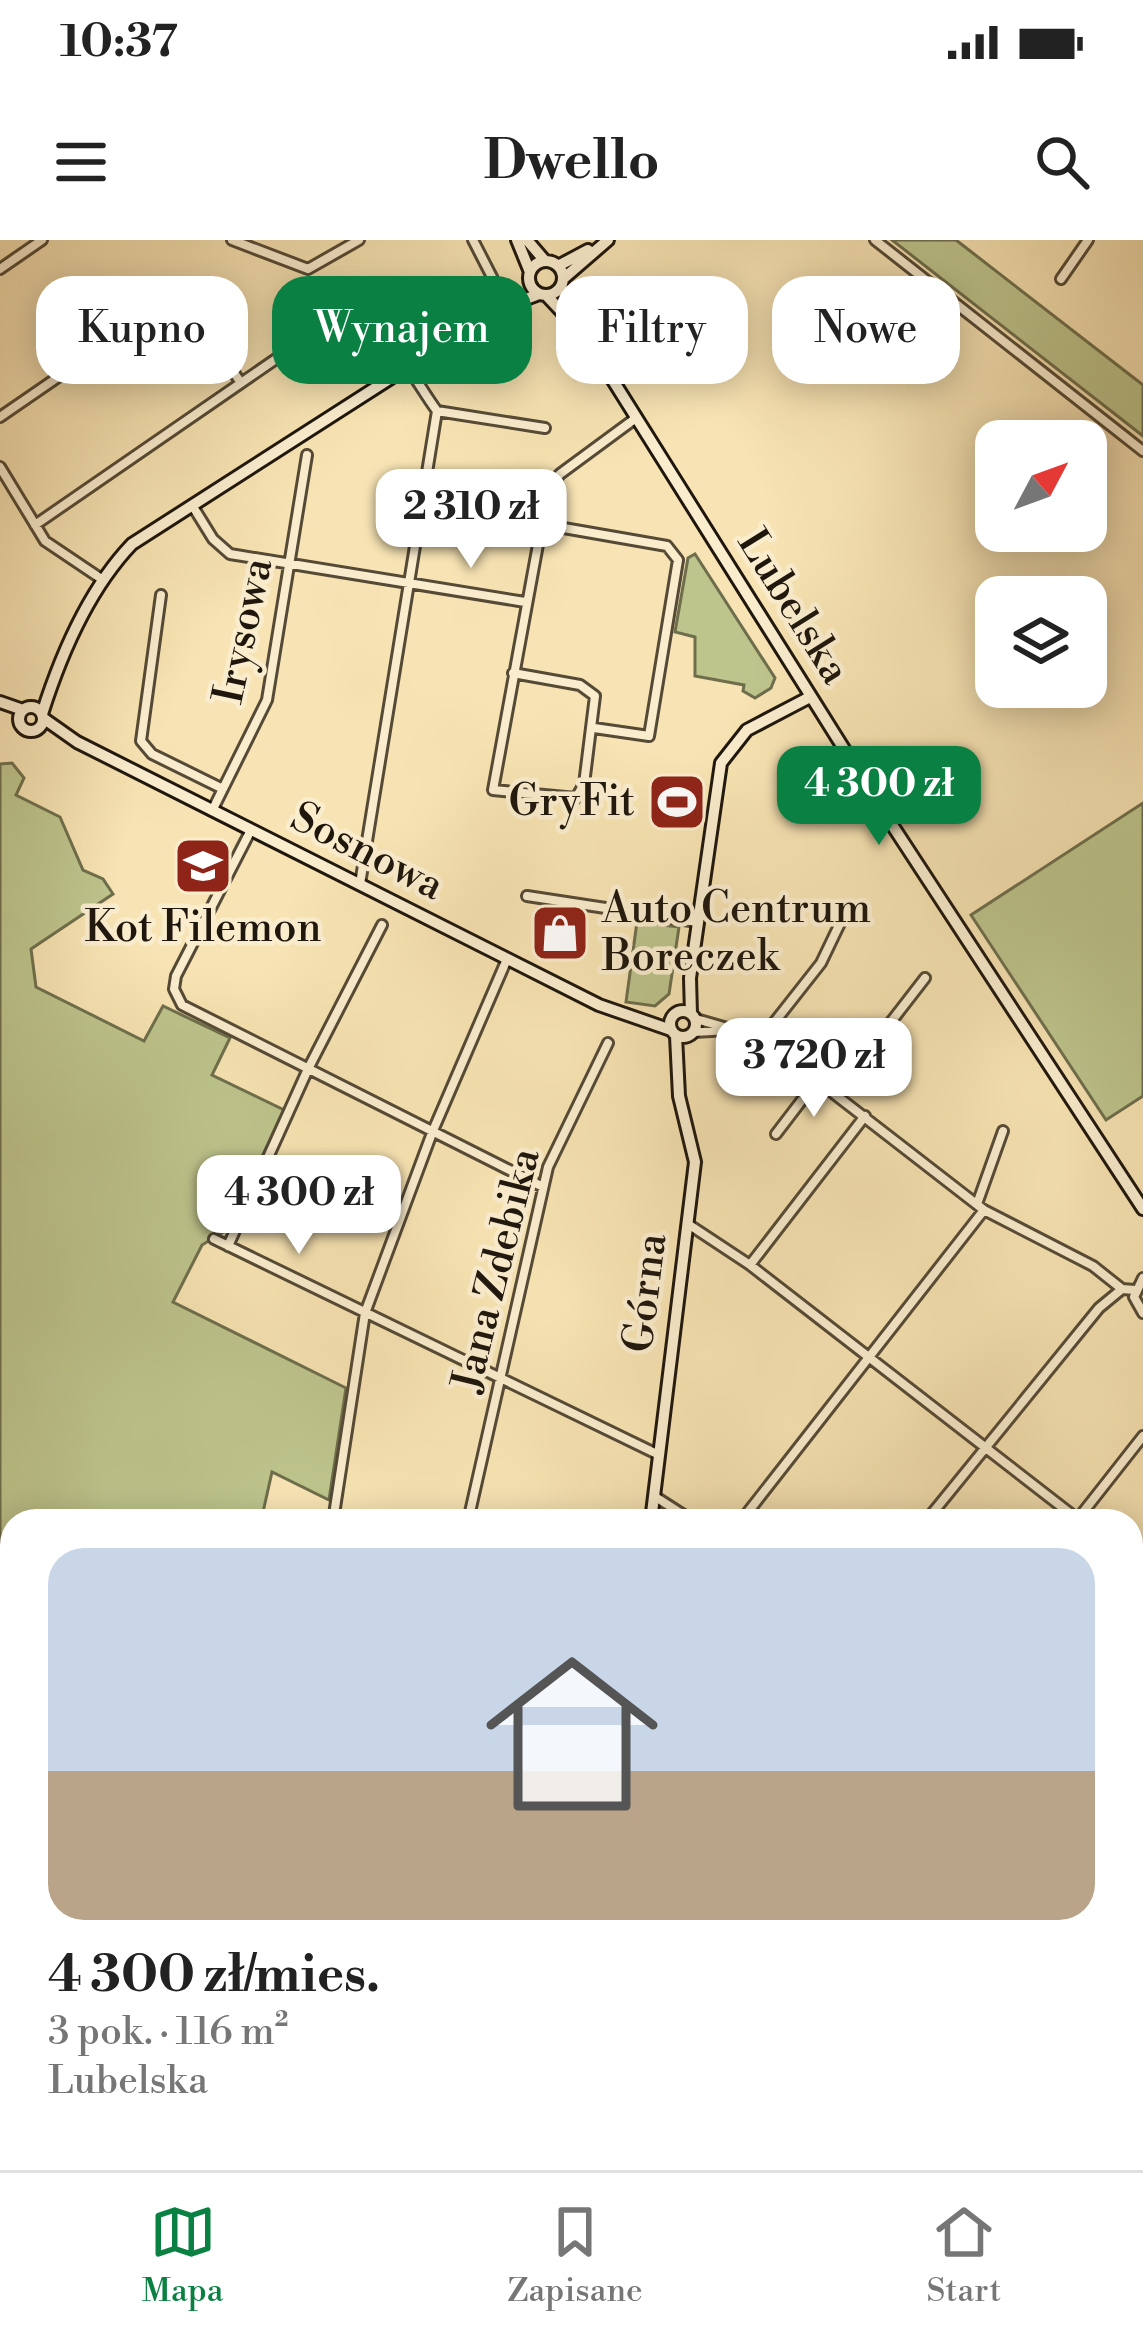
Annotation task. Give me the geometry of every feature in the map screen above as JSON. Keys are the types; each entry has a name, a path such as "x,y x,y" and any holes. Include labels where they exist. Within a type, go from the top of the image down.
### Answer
{"street":[{"path":"0,268 42,240"},
{"path":"232,240 308,269 359,240"},
{"path":"472,240 491,276"},
{"path":"517,240 530,276 607,240"},
{"path":"527,240 551,263"},
{"path":"569,276 607,240"},
{"path":"875,240 1143,451"},
{"path":"1061,279 1088,240"},
{"name":"Lubelska","path":"551,263 558,276"},
{"name":"Lubelska","path":"532,279 556,308"},
{"path":"532,299 556,287"},
{"path":"0,417 48,384"},
{"path":"35,525 240,384"},
{"path":"32,716 103,580 132,544 379,384"},
{"path":"360,886 437,411 418,384"},
{"name":"Lubelska","path":"615,384 810,697 1143,1209"},
{"path":"437,411 545,428"},
{"path":"512,673 587,687 597,701 584,784 576,798 493,790 512,673 525,602 553,482 636,418"},
{"name":"Irysowa","path":"212,811 267,700 307,455"},
{"path":"0,467 59,555 103,580"},
{"path":"192,503 220,548 290,567 525,602"},
{"path":"542,532 558,527 662,545 678,560 649,736 594,728"},
{"path":"161,595 141,741 152,754 223,789"},
{"name":"Górna","path":"653,1509 694,1143 677,1075 724,756 747,730 810,697"},
{"name":"Sosnowa","path":"0,704 32,716 507,959 629,1016 684,1024"},
{"path":"251,830 176,976 176,995 189,1011 543,1187"},
{"path":"527,896 698,922"},
{"path":"762,1038 821,963 844,915"},
{"path":"228,1246 308,1070 382,925"},
{"path":"335,1509 365,1313 432,1133 507,959"},
{"path":"836,1093 925,978"},
{"path":"684,1024 762,1038 981,1207 1093,1266 1121,1289 1135,1290"},
{"name":"Jana Zdebika","path":"471,1509 543,1187 608,1043"},
{"path":"776,1134 818,1079"},
{"path":"750,1265 866,1116"},
{"path":"750,1509 981,1207 1003,1131"},
{"path":"688,1224 750,1265 1064,1509"},
{"path":"214,1239 659,1455"},
{"path":"1135,1290 1143,1278"},
{"path":"935,1509 1121,1289"},
{"path":"1135,1290 1143,1313"},
{"path":"1087,1509 1143,1436"},
{"path":"655,1496 675,1509"}],"green space":[{"path":"892,240 956,240 1143,385 1143,436 960,293 960,276 938,276"},
{"path":"695,554 775,678 771,688 755,698 743,691 744,685 695,676 695,637 675,632 688,558"},
{"path":"12,763 24,778 16,795 60,817 83,870 103,879 113,894 31,949 36,987 144,1041 163,1006 230,1038 212,1075 284,1110 228,1229 202,1245 173,1302 346,1388 329,1500 272,1472 264,1509 0,1509 0,764"},
{"path":"1143,803 1143,1096 1106,1120 971,915"},
{"path":"637,922 679,927 669,994 655,1006 626,1002"}],"place":[{"name":"GryFit","path":"677,802"},
{"name":"Kot Filemon","path":"203,866"},
{"name":"Auto Centrum Boreczek","path":"560,933"}]}
